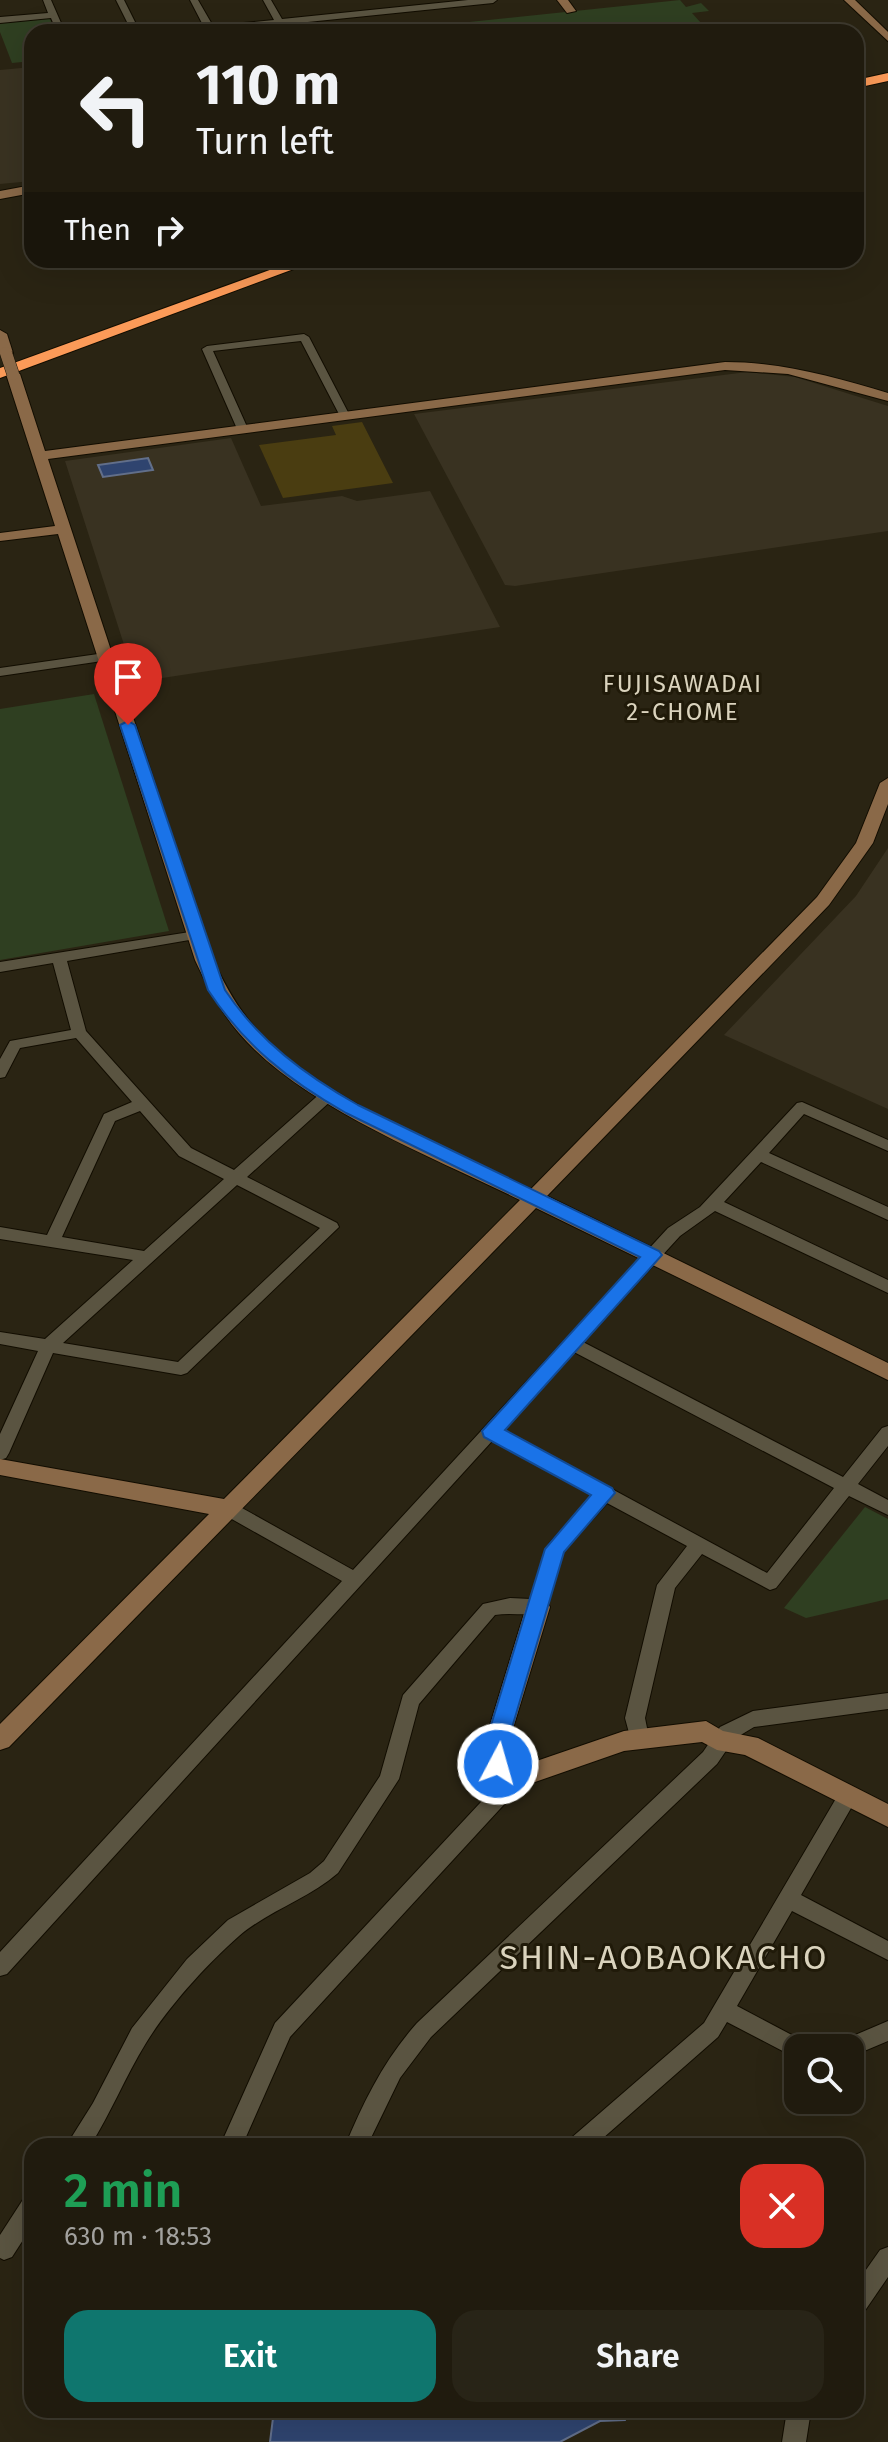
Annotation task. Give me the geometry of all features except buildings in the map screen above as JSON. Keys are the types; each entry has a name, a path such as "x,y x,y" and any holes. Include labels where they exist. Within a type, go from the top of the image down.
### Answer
{"highway":[{"path":"864,77 888,74"},
{"path":"864,82 888,74"},
{"path":"864,92 888,87"},
{"path":"5,366 267,268"},
{"path":"5,366 288,268"}],"street":[{"path":"47,0 58,24"},
{"path":"120,0 132,24"},
{"path":"194,0 207,24"},
{"path":"267,0 280,22"},
{"path":"260,24 347,11 489,0"},
{"path":"562,0 571,11"},
{"path":"849,0 888,38"},
{"path":"855,0 888,27"},
{"path":"0,20 54,15"},
{"path":"0,195 24,190"},
{"path":"0,334 5,366 40,456 196,935 216,990 236,1020 274,1057 328,1095 888,1372"},
{"path":"242,429 207,349 304,337 345,416"},
{"path":"40,456 743,365 800,371 888,397"},
{"path":"0,537 64,529"},
{"path":"0,672 105,657"},
{"path":"0,1740 823,901 864,843 888,783"},
{"path":"0,967 196,935"},
{"path":"0,1338 181,1369 331,1227 185,1152 79,1033 59,957"},
{"path":"0,1073 15,1044 79,1033"},
{"path":"0,1453 48,1346 328,1095"},
{"path":"52,1241 109,1118 142,1104"},
{"path":"0,1967 652,1255 674,1232 713,1203 802,1107 888,1146"},
{"path":"758,1154 888,1214"},
{"path":"713,1203 888,1287"},
{"path":"0,1233 148,1257"},
{"path":"572,1344 888,1508"},
{"path":"491,1431 770,1583 888,1433"},
{"path":"0,1467 227,1508 354,1579"},
{"path":"515,1779 498,1764 495,1748 555,1549 605,1493"},
{"path":"639,1738 635,1718 666,1585 699,1545"},
{"path":"82,2138 101,2110 139,2035 194,1966 235,1927 317,1879 331,1867 389,1779 410,1701 472,1628 490,1609 510,1605 538,1607"},
{"path":"359,2138 383,2083 398,2058 710,1758 717,1740 739,1723 753,1719 888,1701"},
{"path":"235,2138 282,2030 515,1779 639,1738 706,1731 717,1740 749,1745 888,1816"},
{"path":"587,2138 711,2030 848,1796"},
{"path":"788,1899 888,1951"},
{"path":"723,2009 784,2042"},
{"path":"864,2041 888,2031"},
{"path":"0,2247 4,2249 24,2218"},
{"path":"864,2292 888,2258"},
{"path":"794,2442 798,2418"}],"shaded area":[{"path":"24,68 24,182 0,184 0,70"},
{"path":"747,372 795,377 888,406 888,531 505,585 414,414"},
{"path":"231,438 261,506 342,496 357,501 430,491 500,627 136,682 65,461"},
{"path":"888,848 888,1109 724,1035 856,896"}],"green space":[{"path":"680,0 686,7 701,3 709,11 692,13 702,24 450,24"},
{"path":"49,17 52,24 24,24 24,62 12,63 0,32 0,22"},
{"path":"94,694 169,931 0,960 0,709"},
{"path":"865,1507 888,1519 888,1599 806,1618 784,1608"}],"water":[{"path":"148,458 153,470 103,477 98,465"},
{"path":"273,2418 626,2418 600,2421 560,2442 270,2442"}],"district":[{"name":"FUJISAWADAI 2-CHOME","path":"683,698"},
{"name":"SHIN-AOBAOKACHO","path":"664,1957"}],"route":[{"path":"128,725 216,990 236,1020 258,1044 310,1085 352,1109 652,1255 491,1431 605,1493 555,1549 495,1748 498,1764"}]}
